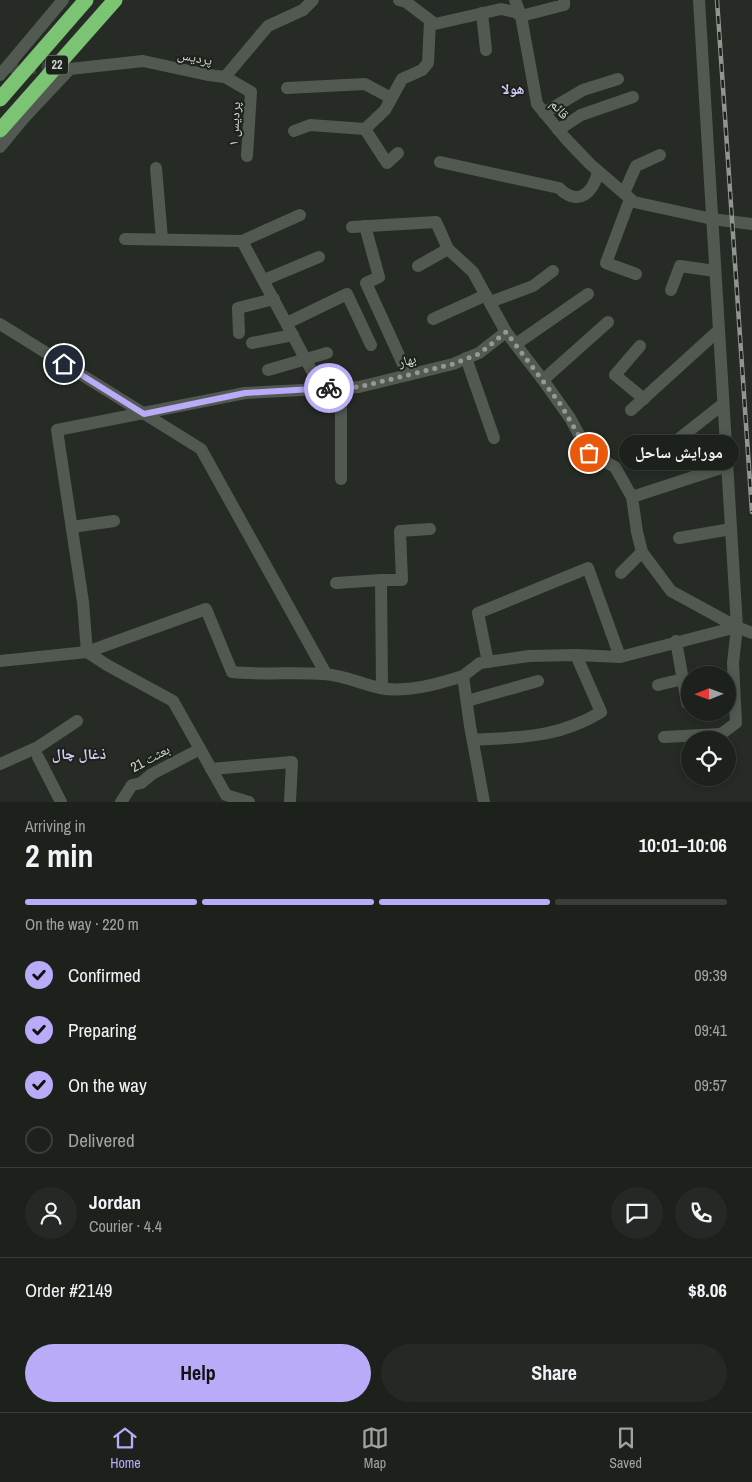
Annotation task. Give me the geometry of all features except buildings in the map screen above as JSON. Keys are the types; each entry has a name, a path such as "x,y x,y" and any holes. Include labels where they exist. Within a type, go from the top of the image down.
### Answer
{"highway":[{"name":"22","path":"0,99 86,0"},
{"name":"22","path":"0,130 115,0"}],"street":[{"path":"3,71 63,0"},
{"name":"پرديس","path":"0,147 24,118 70,70 143,61 225,77 268,26 303,10 313,0"},
{"path":"399,0 406,2 434,24 501,9 515,12 521,16 564,5 564,0"},
{"name":"قائم","path":"515,0 521,16 536,104 598,172 634,202 712,219 752,224"},
{"path":"664,737 721,734 736,723 733,663 737,627 698,0"},
{"path":"482,13 486,50"},
{"path":"294,131 310,125 365,129 385,110 402,78 422,70 428,63 430,21"},
{"path":"20,51 65,25"},
{"name":"پرديس ۱","path":"225,77 251,92 247,156"},
{"path":"544,113 583,90 618,79"},
{"path":"287,88 365,84 392,98"},
{"path":"558,130 581,115 633,97"},
{"path":"365,129 387,163 398,153"},
{"path":"636,274 606,263 636,166 660,155"},
{"path":"440,162 559,188 571,196 583,196 590,192 595,185 598,172"},
{"path":"156,168 162,239"},
{"path":"125,238 242,241 300,215"},
{"path":"408,375 366,283 379,277 358,226 436,222 448,249 473,272 506,332 570,418 589,453 616,466 632,497 642,552 671,591 737,627 752,633"},
{"path":"242,241 321,388"},
{"path":"418,266 448,249"},
{"path":"264,280 319,256"},
{"path":"672,290 680,266 715,271"},
{"path":"433,319 488,298 533,286 553,271"},
{"path":"252,343 290,329 347,294 371,345"},
{"path":"516,344 588,294"},
{"path":"239,333 238,308 274,299"},
{"path":"543,380 608,322"},
{"path":"0,324 201,449 326,674"},
{"path":"632,410 719,330"},
{"name":"بهار","path":"72,527 57,430 245,393 359,387 453,364 479,354 506,332"},
{"path":"640,346 615,375 644,399"},
{"path":"268,370 328,353"},
{"path":"466,358 494,438"},
{"path":"341,388 341,479"},
{"path":"671,446 724,404"},
{"path":"632,497 727,466"},
{"path":"87,652 83,602 72,527 114,521"},
{"path":"336,583 402,580 400,531 430,529"},
{"path":"680,538 731,530"},
{"path":"621,573 642,552"},
{"path":"488,662 478,613 588,568 620,657"},
{"path":"381,580 382,688"},
{"path":"0,661 87,652 206,609 232,672 248,674 326,674 382,688 405,688 437,684 463,676 480,663 529,656 576,655 620,657 676,641 737,627"},
{"path":"676,641 681,668"},
{"path":"87,652 173,701 226,795 243,801"},
{"path":"473,740 540,735 582,723 601,712 576,655"},
{"path":"463,676 484,802"},
{"path":"658,685 681,679"},
{"path":"467,702 538,681"},
{"path":"0,764 38,747 77,722"},
{"name":"بعثت 21","path":"121,802 132,785 141,783 152,774 200,749"},
{"path":"38,757 61,802"},
{"path":"211,769 292,762 290,802"}],"tunnel":[{"path":"6,67 61,69"}],"railway":[{"path":"717,0 752,512"}],"way so far":[{"path":"329,388 359,387 453,364 479,354 506,332 570,418 589,453"}],"place":[{"name":"مورایش ساحل","path":"589,453"}],"district":[{"name":"هولا","path":"513,89"},
{"name":"ذغال چال","path":"79,754"}],"route":[{"path":"64,364 144,414 245,393 329,388"}]}
